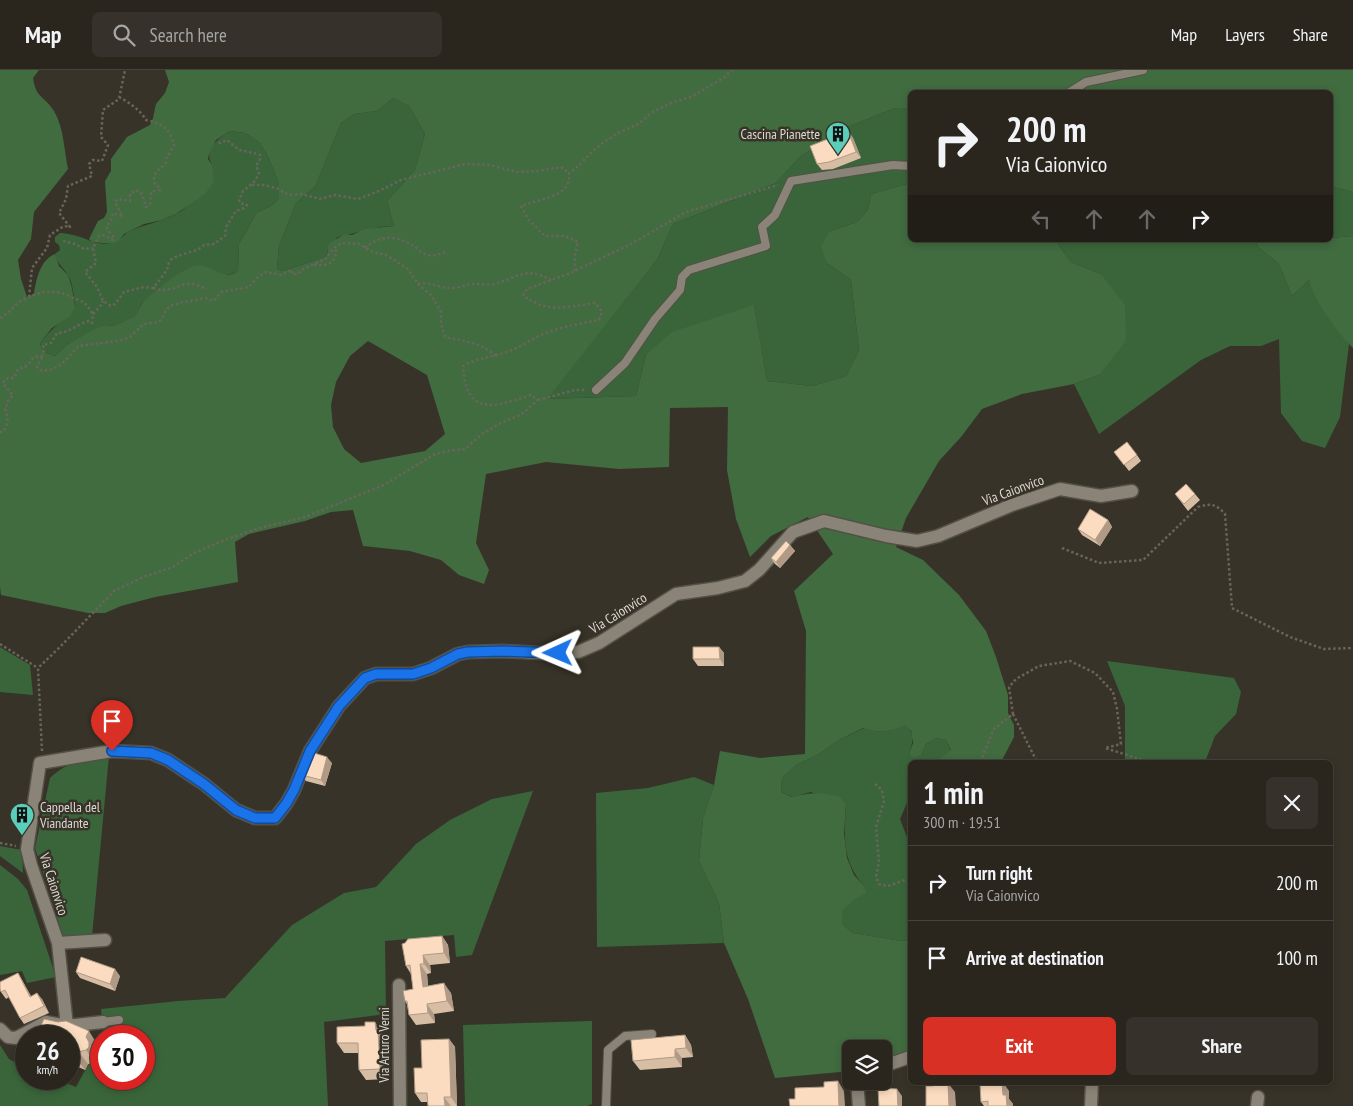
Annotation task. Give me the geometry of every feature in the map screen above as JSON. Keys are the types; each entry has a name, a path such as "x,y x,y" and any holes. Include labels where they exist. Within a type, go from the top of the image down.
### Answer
{"street":[{"name":"Via Caionvico","path":"67,1025 58,943 27,849 40,763 112,751 151,753 168,760 204,784 236,810 255,818 275,818 294,790 310,751 339,706 365,678 376,674 413,674 431,668 458,654 468,652 578,652 599,643 676,594 718,588 745,581 759,570 792,532 824,521 886,536 917,541 938,536 1012,505 1060,489 1101,496 1132,491"},
{"path":"58,943 105,940"},
{"name":"Via Arturo Verni","path":"399,985 400,1106"},
{"path":"40,1025 46,1022 62,1025"},
{"path":"76,1025 103,1022"},
{"path":"0,1029 8,1037 15,1038"},
{"path":"892,1063 908,1058"},
{"path":"1091,1106 1092,1085"},
{"path":"858,1090 859,1106"}],"lane":[{"path":"1073,90 1086,82 1143,70"},
{"path":"596,390 625,363 655,319 680,290 682,277 689,270 766,246 762,227 775,215 791,181 893,165 908,166"},
{"path":"103,1022 119,1020"},
{"path":"606,1106 608,1050 625,1036 652,1034"}],"path":[{"path":"30,297 32,268 47,248 50,235 64,226 70,227 59,213 66,199 68,186 92,176 90,164 93,160 102,161 108,145 101,137 103,110 119,97 125,70"},
{"path":"569,173 576,169 597,147 618,133 640,123 651,113 691,96 724,77 732,70"},
{"path":"119,97 142,114 146,120 155,122 167,129 172,135 174,145 166,162 158,168 155,174 155,186 159,187 160,190 151,192 150,204 146,207 142,194 136,190 130,194 130,201 118,199 115,202 122,216 113,213 107,226 107,230 114,238 113,240 100,235 93,248 96,263 85,272 97,287 103,301 110,306 115,304 124,292 144,287 162,291 192,284 207,290"},
{"path":"152,288 167,271 169,262 173,258 186,251 193,252 204,245 214,244 225,236 226,227 236,210 247,205 240,203 241,195 252,185 259,173 256,166 260,156 239,150 227,140 217,144"},
{"path":"252,185 264,184 279,189 284,193 301,194 320,199 335,195 358,199 401,180 465,164 489,165 517,172 561,167 569,173 570,180 566,189 552,197 521,206 528,219 544,236 565,236 578,242 575,255 575,271"},
{"path":"538,400 531,395 498,406 483,404 472,398 465,387 463,366 471,361 496,356 518,348 538,336 561,328 599,320 602,311 595,303 553,309 532,302 523,295 527,290 575,271 631,244 686,212 791,181"},
{"path":"365,248 383,237 398,239 411,244 425,254 437,255 448,251"},
{"path":"63,241 84,249 93,248"},
{"path":"0,318 7,315 19,302 45,292 60,292 85,302 92,314 92,323 89,321 81,323 70,331 57,333 51,343 43,345 44,351 37,367 40,370 51,370 63,364 79,346 123,340 131,336 144,324 158,322 170,306 206,298 213,301 222,292 249,287 258,277 266,272 280,275 292,270 292,274 295,275 325,259 336,246 342,243 360,244 370,251 386,255 407,268 418,284 431,295 441,312 441,324 445,336 460,341 475,342 496,356"},
{"path":"312,265 326,266 331,263 335,258 336,246"},
{"path":"418,284 426,282 442,288 454,289 473,284 493,285 528,272 542,275 551,280"},
{"path":"92,314 102,305 103,301"},
{"path":"0,432 3,432 7,426 5,409 9,399 13,396 3,383 5,379 14,378 18,369 26,367 30,360 39,356 42,357"},
{"path":"42,739 38,668 114,591 143,577 171,568 194,553 222,541 259,528 305,517 384,485 433,455 464,449 488,430 522,414 538,400 574,390 596,390"},
{"path":"1062,548 1099,563 1143,560 1198,507 1209,503 1218,506 1225,514 1232,608 1290,637 1324,649 1353,648"},
{"path":"0,644 38,668"},
{"path":"1036,760 1013,714 1009,687 1016,679 1039,666 1070,661 1095,673 1113,692 1121,744 1105,748 1143,760"},
{"path":"981,760 994,728 1013,714"},
{"path":"875,784 882,790 884,801 876,827 879,861 876,877 878,884 888,886 908,879"}],"green space":[{"path":"0,70 39,70 33,78 34,85 39,94 54,111 63,139 68,169 34,212 31,239 18,260 21,279 27,297 34,294 42,266 55,254 59,266 68,275 75,307 70,316 52,328 40,343 45,352 55,356 68,344 95,329 105,325 113,326 136,316 141,305 151,295 177,275 193,266 203,266 223,274 233,274 238,271 239,244 257,212 271,206 279,199 279,183 267,154 259,142 245,133 230,131 216,140 209,154 208,159 212,165 214,181 205,194 176,214 162,220 144,224 124,234 119,241 113,244 92,242 89,239 98,221 104,218 107,212 105,181 111,171 111,159 127,137 150,125 156,104 165,93 169,82 165,70 1353,70 1353,192 1333,187 1333,90 908,90 908,108 895,108 845,128 801,156 776,183 673,224 657,260 547,399 636,396 646,355 672,332 754,305 767,381 812,386 846,376 859,350 851,280 827,263 821,246 830,231 857,222 868,210 871,194 908,184 908,242 1056,242 1071,262 1101,274 1125,305 1126,341 1099,375 1074,384 1022,394 982,409 961,437 939,461 906,518 896,547 923,560 959,595 986,631 1008,695 1008,713 1014,725 1014,737 1002,760 938,760 951,750 946,740 936,738 926,744 921,755 914,758 909,754 913,743 911,731 905,725 885,731 863,728 796,765 782,778 781,792 792,797 811,793 827,794 840,797 846,805 844,834 847,858 854,875 864,886 866,893 853,900 842,911 842,924 853,933 901,941 908,940 908,1052 892,1057 892,1040 842,1040 842,1072 775,1078 748,999 724,943 719,903 699,861 703,818 714,785 720,751 760,758 805,754 806,631 794,591 833,554 808,517 771,536 750,557 736,519 727,470 728,407 670,408 669,467 619,469 546,462 486,474 476,543 489,570 484,584 459,575 441,560 410,551 363,546 353,510 331,512 305,521 249,534 235,542 238,582 155,597 121,606 105,613 88,613 1,595","holes":["393,98 409,106 425,134 415,170 387,201 394,226 365,229 352,235 345,234 331,242 327,247 328,253 325,257 283,271 277,269 279,246 296,203 315,187 341,123 354,114 377,111","368,341 427,375 445,434 425,451 361,463 344,449 333,427 331,405 336,382 350,356"]},
{"path":"393,98 409,106 425,134 415,170 387,201 394,226 380,227 338,237 327,247 328,253 325,257 283,271 277,269 279,246 296,203 315,187 341,123 354,114 377,111"},
{"path":"895,108 908,108 908,184 871,194 868,210 857,222 830,231 827,263 851,280 859,350 846,376 812,386 767,381 754,306 646,355 636,396 546,399 657,260 673,224 776,183 801,156 845,128"},
{"path":"230,131 245,133 259,142 267,154 279,183 279,199 271,206 257,212 239,244 238,271 223,274 198,265 168,282 141,304 137,316 113,326 105,325 68,344 55,356 45,352 40,343 75,307 70,279 55,254 60,250 59,245 55,242 55,237 63,233 82,237 92,242 111,244 117,242 130,231 170,217 184,209 199,189 212,165 209,154 210,150 216,141"},
{"path":"1333,187 1353,192 1353,236 1333,238"},
{"path":"1353,236 1353,348 1327,316 1316,298 1309,280 1292,296 1279,264 1259,248 1255,242 1333,242 1333,238"},
{"path":"1056,242 1255,242 1259,248 1279,264 1292,296 1309,280 1331,320 1349,344 1340,417 1325,448 1302,441 1281,413 1279,339 1261,346 1230,346 1201,360 1099,434 1074,384 1099,375 1101,274 1071,262"},
{"path":"0,647 30,665 33,695 0,692"},
{"path":"1107,661 1234,678 1241,692 1236,714 1215,736 1206,760 1125,760 1125,706"},
{"path":"905,724 910,731 912,738 909,754 921,755 926,744 936,738 946,740 951,751 938,760 908,760 908,801 900,819 908,840 908,940 901,941 853,933 842,924 842,911 864,886 857,877 848,858 845,838 846,806 811,792 793,797 781,792 782,778 796,765 817,755 839,740 864,728 875,731 894,729"},
{"path":"109,756 92,936 64,939 35,848 50,778 70,764"},
{"path":"694,777 714,785 703,818 699,861 719,903 724,943 597,947 596,793 648,788"},
{"path":"533,791 472,955 456,957 454,935 385,941 386,1014 324,1022 328,1106 0,1106 0,1045 9,1059 15,1062 15,1090 80,1090 80,1080 90,1063 90,1090 155,1090 155,1025 103,1025 101,1009 225,998 292,925 344,893 376,887 416,844 450,820 492,799"},
{"path":"0,846 22,850 23,873 0,856"},
{"path":"0,865 18,879 27,890 56,977 27,983 22,971 0,975"},
{"path":"592,1021 592,1104 587,1106 465,1106 463,1025"}],"building":[{"path":"848,131 856,152 829,162 817,164 810,146"},
{"path":"1127,442 1137,455 1124,465 1114,452"},
{"path":"1186,484 1195,494 1184,504 1175,494"},
{"path":"1090,509 1108,520 1095,540 1078,529"},
{"path":"786,541 790,545 776,562 771,558"},
{"path":"693,647 719,647 720,659 693,659"},
{"path":"311,752 327,757 321,780 302,775"},
{"path":"442,936 444,953 423,955 424,964 420,964 423,987 444,983 447,1001 427,1004 428,1013 409,1015 403,991 413,989 410,965 406,966 402,944 408,939"},
{"path":"81,957 115,969 110,984 76,972"},
{"path":"18,973 30,997 37,993 44,1006 20,1018 5,990 1,992 0,989 0,982"},
{"path":"44,1019 58,1022 66,1021 75,1025 41,1025"},
{"path":"365,1022 375,1022 376,1030 378,1030 380,1069 359,1070 358,1043 337,1043 337,1027 365,1026"},
{"path":"80,1027 89,1031 86,1037 89,1047 80,1052"},
{"path":"685,1035 686,1048 675,1049 675,1057 633,1061 631,1040"},
{"path":"449,1039 451,1097 444,1097 445,1106 428,1106 427,1093 415,1093 414,1068 422,1068 421,1040"},
{"path":"838,1081 839,1106 790,1106 789,1099 795,1099 795,1088 824,1087 824,1082"},
{"path":"948,1085 949,1106 926,1106 926,1086"},
{"path":"980,1085 1002,1085 1007,1106 988,1106 988,1101 981,1102"},
{"path":"897,1089 898,1106 879,1106 878,1090"}],"place":[{"name":"Cascina Pianette","path":"838,155"},
{"name":"Cappella del Viandante","path":"22,836"}],"route":[{"path":"112,751 151,753 168,760 204,784 236,810 255,818 275,818 294,790 310,751 339,706 365,678 376,674 413,674 431,668 458,654 468,652 558,653"}]}
